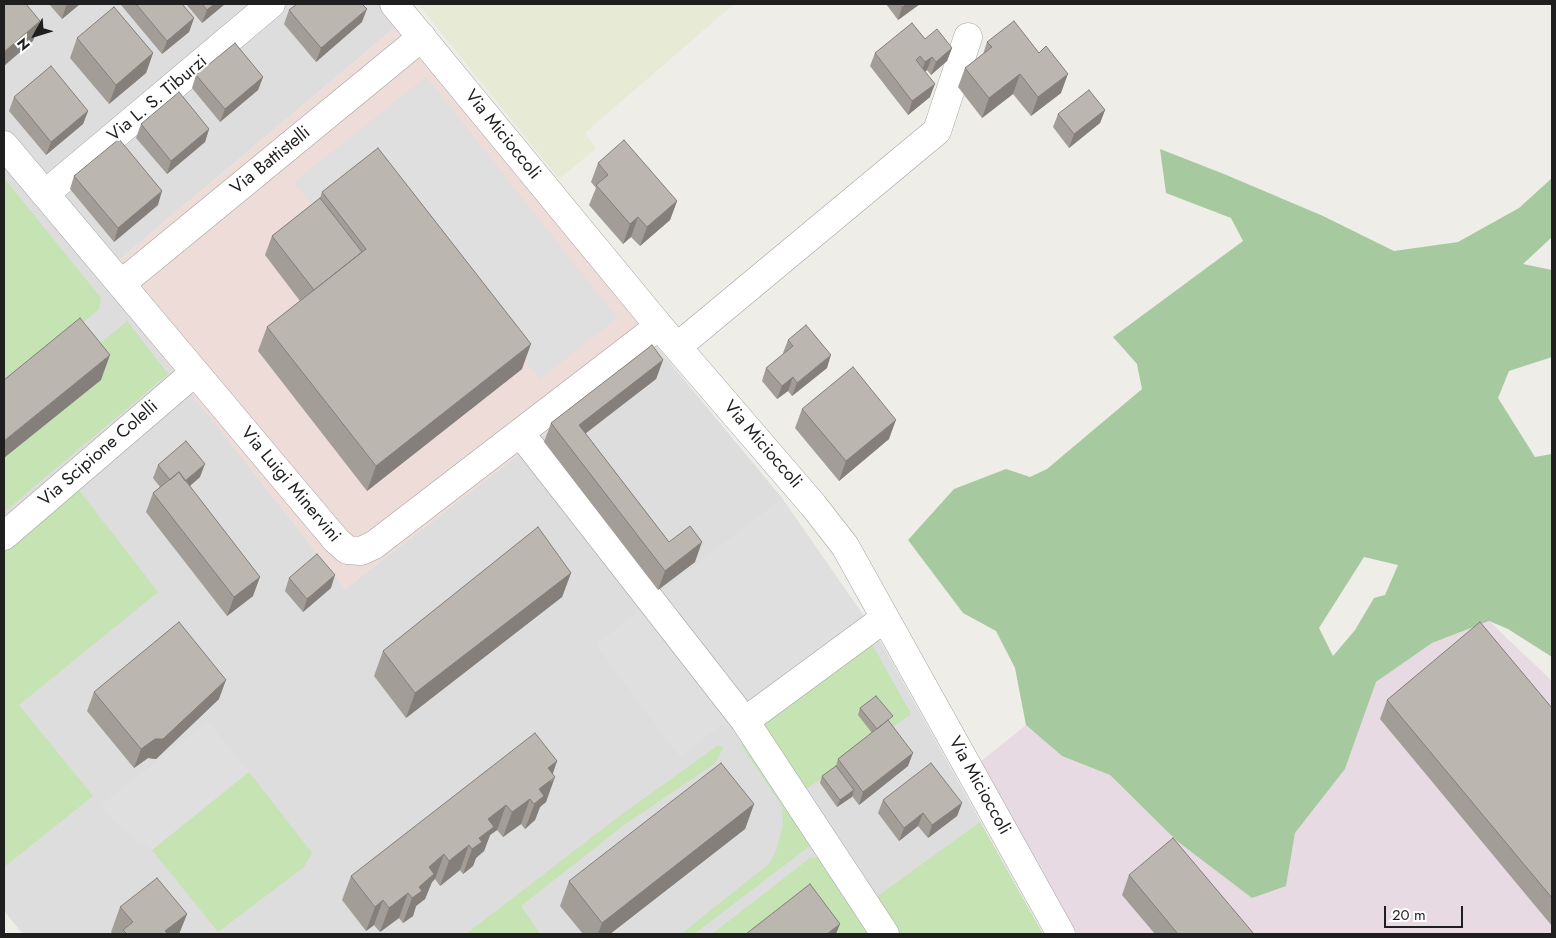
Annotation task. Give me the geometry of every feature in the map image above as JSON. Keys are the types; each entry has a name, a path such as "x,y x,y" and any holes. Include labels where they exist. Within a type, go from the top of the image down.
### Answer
{"street":[{"name":"Via L. S. Tiburzi","path":"45,194 271,4"},
{"name":"Via Micioccoli","path":"394,4 659,326 830,525 845,546 1061,934"},
{"name":"Via Battistelli","path":"121,284 422,37"},
{"path":"677,347 937,131 968,37"},
{"name":"Via Luigi Minervini","path":"4,145 336,540 347,550 361,551 374,545 521,434 659,326"},
{"name":"Via Scipione Colelli","path":"4,536 194,372"},
{"path":"521,434 745,721 885,934"},
{"path":"745,721 885,618"}],"shaded area":[{"path":"4,4 380,4 398,25 100,276 345,589 657,347 782,498 883,646 1043,934 23,934 4,911"},
{"path":"398,25 657,347 345,589 99,277"},
{"path":"426,77 617,318 540,379 370,164 314,208 294,182"},
{"path":"782,498 864,616 745,709 658,594"},
{"path":"642,607 730,719 680,757 596,645"},
{"path":"1489,621 1552,681 1552,934 1077,934 980,762 1026,725 1062,756 1110,775 1135,800 1233,884 1286,886 1295,833 1345,769 1376,682 1432,643"},
{"path":"208,721 249,772 152,850 144,841 140,844 129,832 119,827 101,805"}],"green space":[{"path":"418,4 734,4 585,133 596,149 559,179"},
{"path":"1160,149 1323,216 1394,251 1458,242 1519,208 1552,178 1552,237 1523,264 1552,270 1552,357 1509,371 1498,398 1535,457 1552,454 1552,657 1508,629 1489,621 1432,643 1376,682 1345,769 1295,833 1286,886 1252,898 1177,841 1110,775 1062,756 1026,725 1015,668 996,631 963,613 908,540 954,489 1006,469 1030,477 1047,469 1142,389 1137,364 1113,337 1243,241 1231,218 1166,193","holes":["1364,557 1398,565 1385,595 1374,598 1355,630 1333,656 1319,628"]},
{"path":"4,178 101,298 99,309 4,389"},
{"path":"127,321 168,374 4,512 4,458 100,380 83,358"},
{"path":"75,485 158,592 19,705 93,796 4,867 4,545"},
{"path":"868,637 911,714 801,793 753,723"},
{"path":"747,739 811,845 694,934 681,934 770,863 776,851 783,825 782,806 741,745"},
{"path":"717,746 724,747 714,764 624,825 521,906 540,934 466,934 617,818"},
{"path":"249,772 312,853 304,867 218,932 152,850"},
{"path":"980,822 1043,934 896,934 874,899"},
{"path":"810,858 827,858 874,934 712,934"}],"building":[{"path":"4,4 26,4 40,21 4,52"},
{"path":"136,4 182,4 194,18 167,41"},
{"path":"202,4 214,4 207,10"},
{"path":"297,4 362,4 367,9 321,48 289,10"},
{"path":"114,7 153,53 116,85 77,38"},
{"path":"1014,21 1039,53 1046,46 1068,74 1038,97 1020,74 989,98 965,68 992,47 987,42"},
{"path":"912,23 925,39 937,29 952,48 936,62 932,57 925,62 920,56 916,60 935,84 912,101 875,53"},
{"path":"235,43 263,77 225,109 196,75"},
{"path":"51,66 88,111 51,142 14,97"},
{"path":"1089,90 1105,110 1074,134 1058,114"},
{"path":"179,92 209,129 171,161 141,124"},
{"path":"119,139 162,191 118,228 74,176"},
{"path":"624,140 677,201 647,227 638,217 630,224 596,185 608,175 598,163"},
{"path":"378,148 531,344 376,466 267,327 366,249 322,192"},
{"path":"320,198 362,252 314,290 272,236"},
{"path":"80,318 110,355 4,441 4,380"},
{"path":"806,325 831,355 797,383 793,377 782,386 766,368 793,346 788,340"},
{"path":"652,345 663,360 579,425 669,542 690,526 702,542 665,571 551,423"},
{"path":"853,367 896,420 846,461 802,409"},
{"path":"186,441 205,464 185,481 179,472 170,480 158,465"},
{"path":"179,472 260,577 234,597 153,493"},
{"path":"538,527 571,573 415,693 383,651"},
{"path":"317,554 335,575 307,599 289,578"},
{"path":"179,622 226,680 163,739 155,739 141,749 94,692"},
{"path":"1480,622 1552,708 1552,898 1387,700"},
{"path":"876,696 893,716 877,729 860,708"},
{"path":"888,720 913,753 863,792 838,759"},
{"path":"535,733 557,761 548,768 555,777 539,789 544,796 534,804 530,799 512,812 506,805 488,819 494,827 479,838 482,842 472,849 469,845 449,861 444,854 429,867 434,874 419,887 422,891 412,898 408,893 389,908 383,900 375,907 351,876"},
{"path":"721,763 754,804 602,923 569,881"},
{"path":"931,763 962,803 932,825 923,813 904,828 883,800"},
{"path":"836,766 854,790 840,800 822,776"},
{"path":"1173,838 1254,934 1178,934 1129,875"},
{"path":"157,878 187,914 165,931 168,934 127,934 123,930 133,922 120,907"},
{"path":"810,884 840,924 827,934 746,934"}]}
